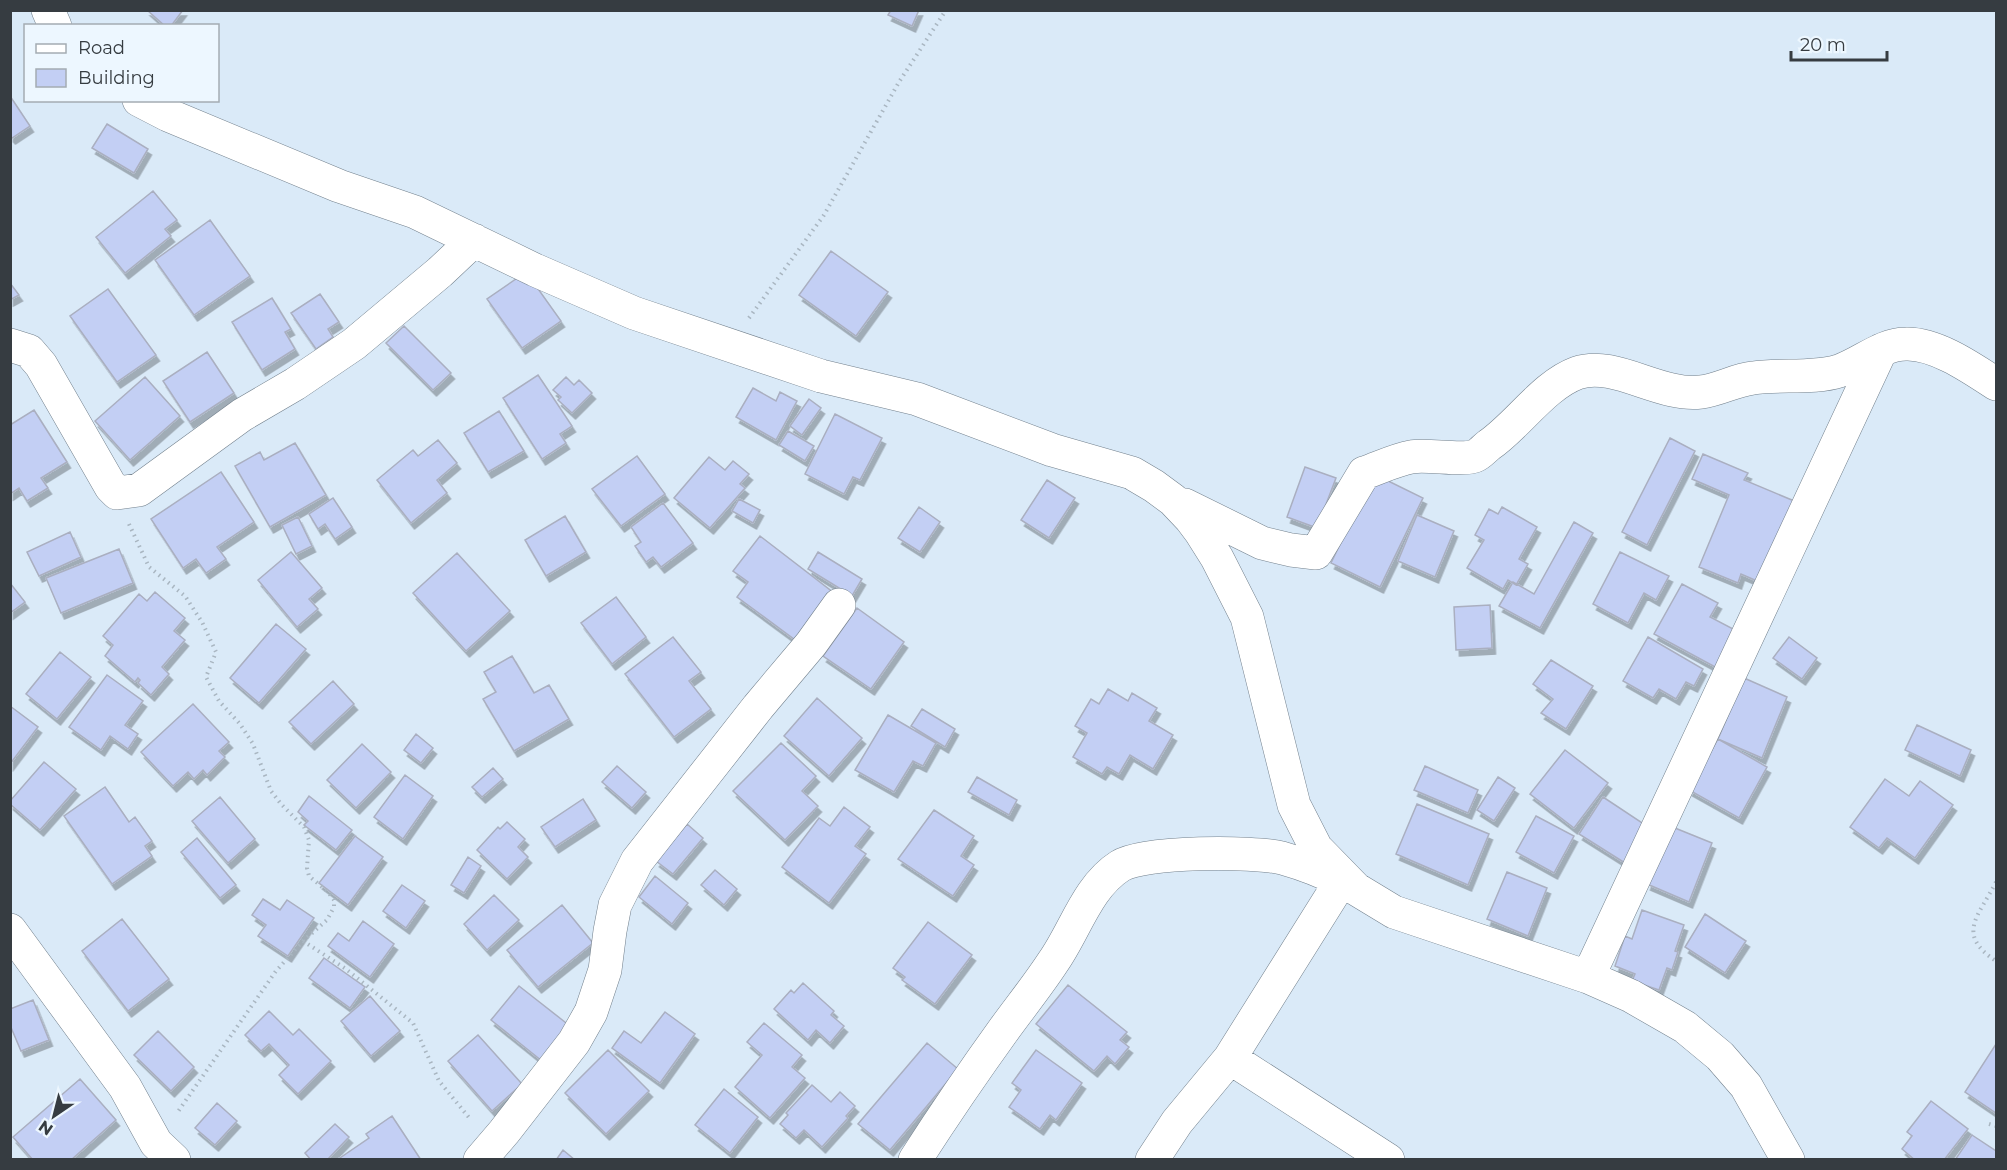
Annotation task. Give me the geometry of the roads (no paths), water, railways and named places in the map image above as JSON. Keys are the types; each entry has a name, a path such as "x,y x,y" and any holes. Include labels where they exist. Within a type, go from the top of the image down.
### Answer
{"street":[{"path":"48,10 54,24"},
{"path":"143,102 168,115 339,186 415,212 535,270 634,313 821,376 917,399 1052,450 1132,473 1154,486 1173,500 1200,531 1217,558 1247,617 1294,806 1316,848 1348,885"},
{"path":"10,345 29,351 41,365 99,469 117,494 139,490 242,415 295,384 354,344 440,272 474,240"},
{"path":"1173,500 1196,509 1262,543 1316,553 1364,473 1411,457 1474,456 1498,439 1564,379 1579,373 1594,370 1614,373 1675,392 1701,392 1751,378 1830,373 1881,350 1906,344 1938,350 1974,369 1996,384"},
{"path":"1588,977 1881,350"},
{"path":"480,1160 574,1042 591,1012 605,970 615,905 637,861 839,605"},
{"path":"915,1160 970,1076 1054,961 1094,892 1109,873 1123,864 1157,855 1259,855 1280,858 1317,869 1394,912 1588,977 1631,996 1685,1028 1720,1056 1746,1086 1788,1160"},
{"path":"1152,1160 1177,1122 1230,1058 1348,885"},
{"path":"10,930 125,1087 165,1151"},
{"path":"1230,1058 1388,1160"}]}
